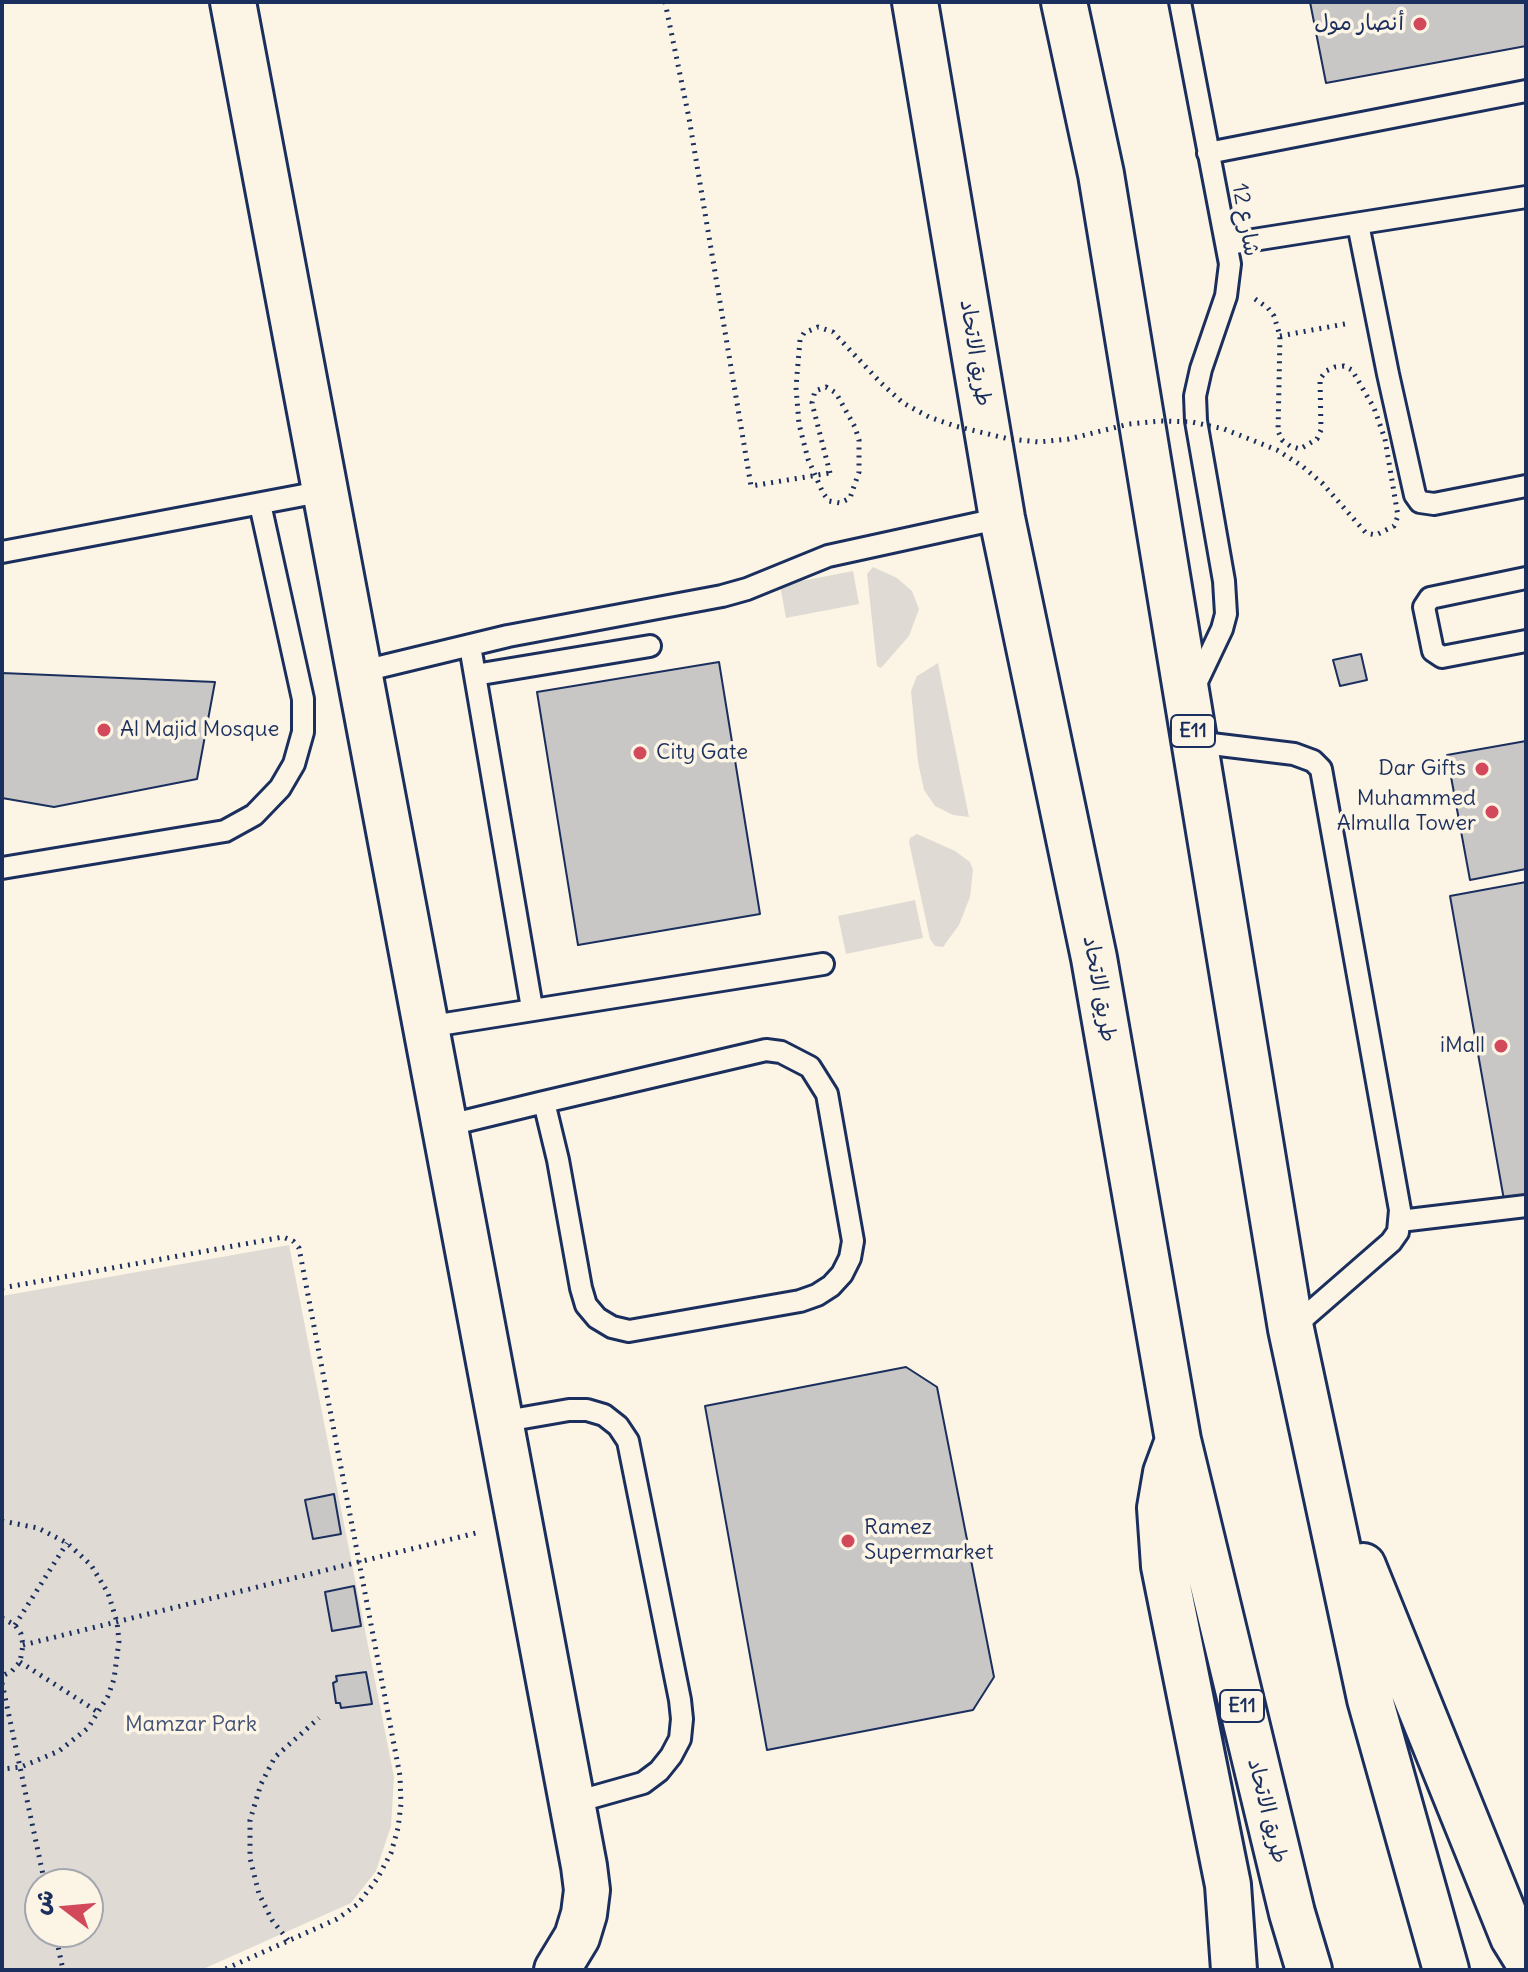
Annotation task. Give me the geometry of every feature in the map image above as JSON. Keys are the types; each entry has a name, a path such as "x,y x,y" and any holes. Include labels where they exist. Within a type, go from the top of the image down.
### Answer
{"main road":[{"path":"233,2 587,1890 577,1937 557,1970"},
{"name":"طريق الاتحاد","path":"915,2 1002,518 1094,958 1178,1440 1292,1913 1309,1970"},
{"name":"E11","path":"1064,2 1101,174 1291,1329 1370,1699 1446,1970"},
{"path":"1178,1440 1166,1473 1160,1508 1164,1566 1228,1885 1234,1970"},
{"path":"1321,1461 1513,1937 1526,1958"}],"lane":[{"name":"شارع 12","path":"1180,2 1228,244 1226,296 1195,396 1196,421 1224,581 1226,614 1192,722"},
{"path":"1208,153 1526,91"},
{"path":"1228,244 1526,197"},
{"path":"1358,224 1413,487 1420,502 1434,504 1526,486"},
{"path":"2,552 325,491"},
{"path":"2,868 225,831 254,815 280,788 294,764 303,732 303,699 260,504"},
{"path":"359,672 508,636 734,593 828,556 1002,518"},
{"path":"1526,578 1430,598 1424,607 1433,651 1442,657 1526,641"},
{"path":"470,646 532,1008"},
{"path":"475,675 650,646"},
{"path":"1192,722 1294,754 1313,761 1321,769 1328,795 1400,1221 1398,1232 1391,1242 1291,1329"},
{"path":"426,1027 823,964"},
{"path":"445,1126 749,1052 781,1052 810,1067 827,1094 853,1241 850,1258 842,1274 831,1286 800,1301 629,1331 612,1327 597,1318 586,1305 544,1102"},
{"path":"1400,1221 1526,1206"},
{"path":"500,1422 569,1410 587,1410 604,1415 618,1426 628,1441 678,1685 682,1719 680,1739 659,1771 643,1783 572,1803"}],"path":[{"path":"665,2 689,118 751,486 830,473 812,403 815,391 826,387 836,393 859,440 859,472 850,498 840,503 829,501 823,493 808,459 799,424 796,387 800,340 804,333 818,327 833,332 903,403 929,417 1009,439 1039,442 1160,421 1192,422 1224,429 1264,444 1302,466 1323,484 1366,533 1376,535 1386,532 1394,526 1398,516 1385,439 1374,408 1352,370 1344,366 1326,371 1320,379 1321,430 1317,439 1300,449 1290,446 1282,440 1278,431 1280,336 1268,308 1228,280"},
{"path":"1280,336 1377,317"},
{"path":"2,1288 283,1237 299,1248 400,1776 401,1804 391,1853 358,1904 337,1919 223,1970"},
{"path":"2,1521 38,1528 67,1543 91,1565 108,1593 117,1622 118,1660 108,1696 88,1728 59,1751 21,1767 2,1769"},
{"path":"23,1645 519,1522"},
{"path":"15,1625 67,1543"},
{"path":"2,1618 15,1625 23,1645 20,1662 2,1676"},
{"path":"20,1662 98,1712"},
{"path":"2,1683 42,1868"},
{"path":"288,1940 272,1920 259,1894 250,1858 250,1820 261,1784 275,1757 319,1718"},
{"path":"58,1948 63,1970"}],"green space":[{"path":"873,567 897,578 912,591 919,609 909,636 881,668 877,666 867,574"},
{"path":"853,571 859,604 786,618 780,585"},
{"path":"938,663 969,817 953,815 935,806 924,790 918,762 911,691 917,676"},
{"path":"917,834 955,851 970,862 973,870 970,897 959,925 943,947 935,946 930,939 909,842"},
{"path":"915,900 923,938 846,954 838,916"},
{"name":"Mamzar Park","path":"289,1245 394,1777 391,1826 376,1871 351,1903 201,1970 2,1970 2,1296"}],"building":[{"name":"أنصار مول","path":"1310,2 1526,2 1526,46 1326,83"},
{"path":"1361,654 1367,680 1340,686 1333,660"},
{"name":"City Gate","path":"719,662 760,914 578,945 537,692"},
{"name":"Al Majid Mosque","path":"2,673 215,682 197,779 54,807 2,798"},
{"name":"Muhammed Almulla Tower","path":"1526,741 1526,869 1470,880 1447,755"},
{"name":"iMall","path":"1526,882 1526,1196 1504,1200 1450,896"},
{"name":"Ramez Supermarket","path":"906,1367 937,1387 994,1677 973,1710 767,1750 705,1406"},
{"path":"334,1494 341,1534 313,1539 305,1500"},
{"path":"354,1586 361,1626 332,1631 325,1592"},
{"path":"366,1672 372,1704 341,1708 340,1703 336,1703 333,1683 337,1681 336,1676"}],"place":[{"name":"أنصار مول","path":"1420,24"},
{"name":"Al Majid Mosque","path":"104,730"},
{"name":"City Gate","path":"640,753"},
{"name":"Dar Gifts","path":"1482,769"},
{"name":"Muhammed Almulla Tower","path":"1492,812"},
{"name":"iMall","path":"1501,1046"},
{"name":"Ramez Supermarket","path":"848,1541"}]}
